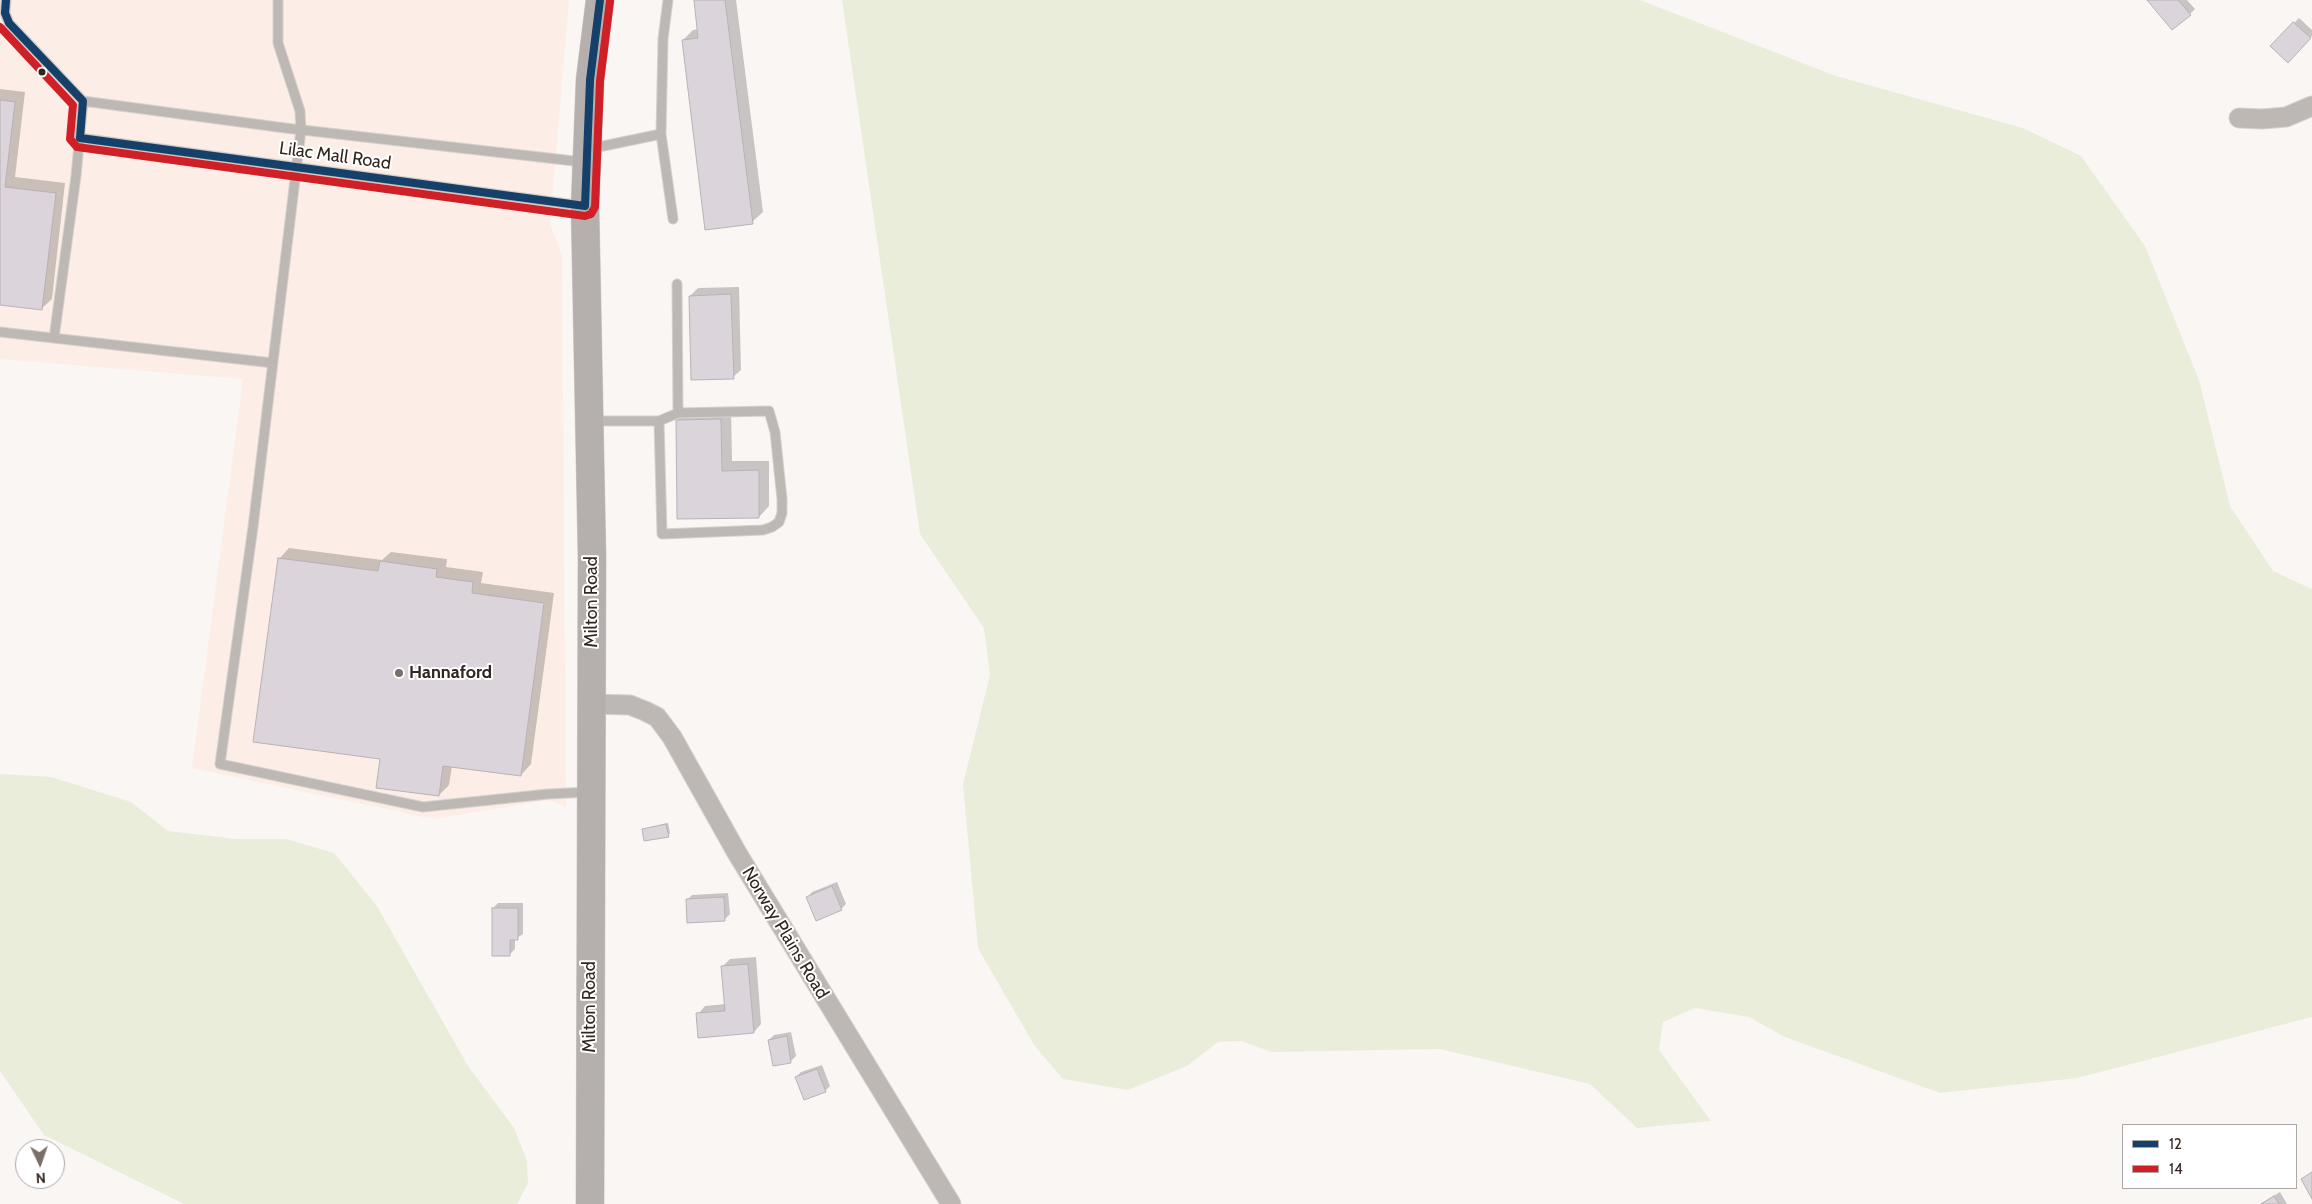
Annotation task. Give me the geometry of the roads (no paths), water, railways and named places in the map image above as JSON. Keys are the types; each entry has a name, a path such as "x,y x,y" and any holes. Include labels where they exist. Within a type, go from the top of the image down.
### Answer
{"main road":[{"name":"Milton Road","path":"590,1204 590,792 592,704 590,421 585,206 590,80 600,0"}],"street":[{"path":"2239,118 2262,119 2286,116 2312,106"},
{"name":"Norway Plains Road","path":"592,704 630,705 645,710 656,717 672,737 737,853 951,1204"}],"lane":[{"path":"6,0 5,13 9,23 83,101 80,138 54,338"},
{"path":"278,0 278,43 300,111 301,130 273,363 220,764 423,807 548,794 590,792"},
{"path":"668,0 663,39 661,134 673,219"},
{"name":"Lilac Mall Road","path":"83,101 301,130 586,156 661,134"},
{"name":"Lilac Mall Road","path":"80,138 585,206"},
{"path":"677,284 678,413"},
{"path":"0,332 273,363"},
{"path":"590,421 659,421 678,413 769,411 775,432 782,499 782,513 779,522 763,530 662,534 659,421"}],"place":[{"name":"Hannaford","path":"399,673"}]}
